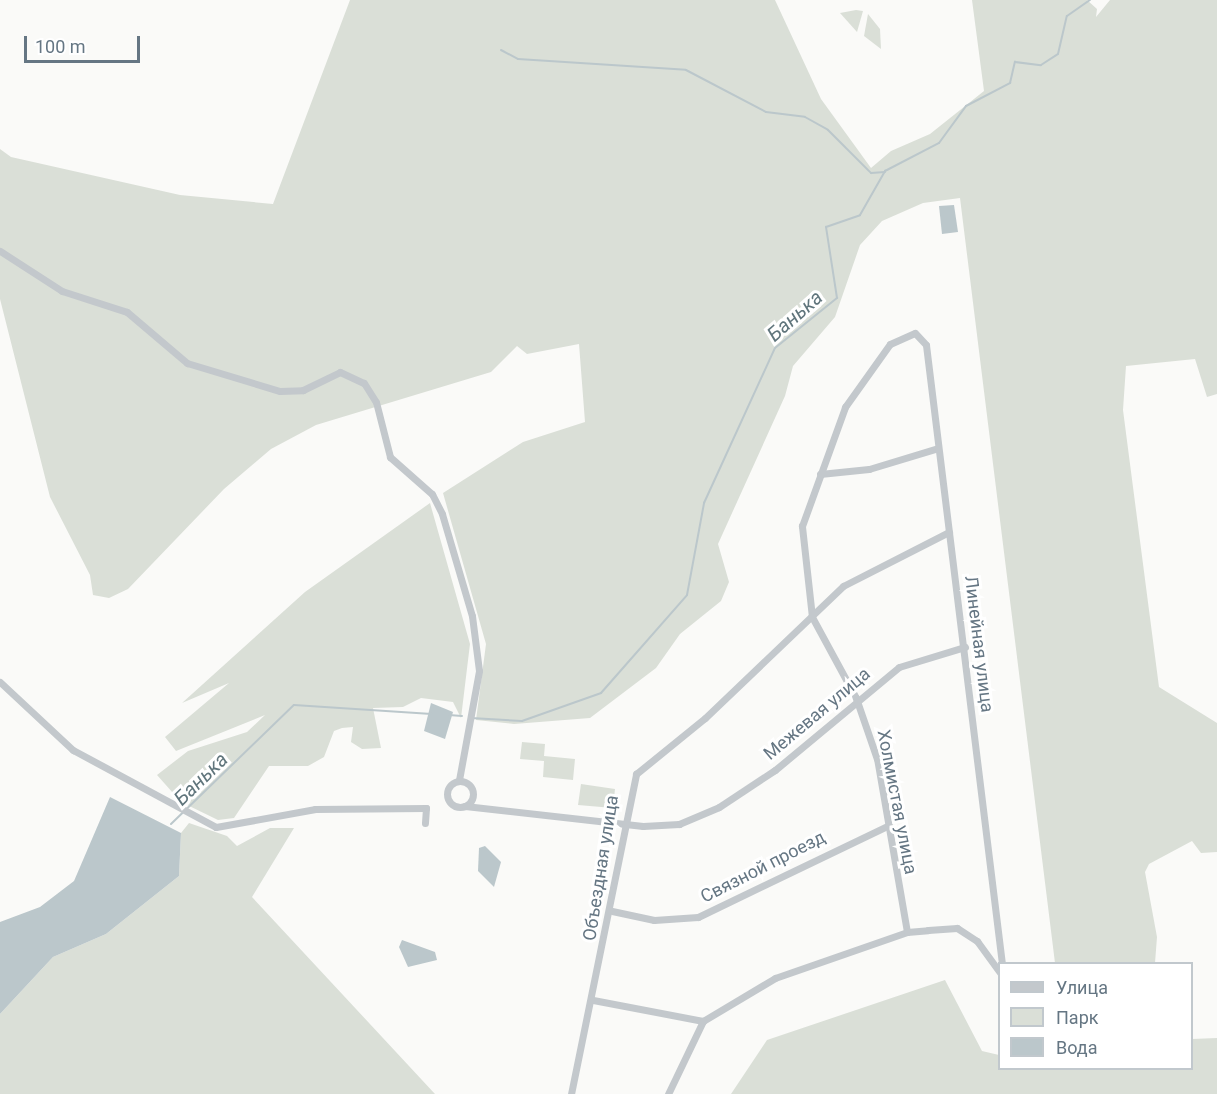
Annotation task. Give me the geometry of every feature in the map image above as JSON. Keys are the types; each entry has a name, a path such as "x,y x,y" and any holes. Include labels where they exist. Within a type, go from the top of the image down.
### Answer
{"street":[{"path":"0,251 62,291 127,312 187,363 280,391 303,390 340,372 364,383 376,402 390,457 432,494 442,514 472,616 479,671 459,780"},
{"name":"Линейная улица","path":"915,333 926,345 965,646 1002,962"},
{"name":"Холмистая улица","path":"906,932 877,759 856,698 812,617 802,526 845,407 890,344 915,333"},
{"path":"820,474 869,469 938,448"},
{"name":"Объездная улица","path":"571,1094 612,911 625,823 636,774 705,718 812,617 867,570 949,532"},
{"name":"Межевая улица","path":"465,806 625,823 679,824 719,807 809,743 856,698 899,667 965,646"},
{"path":"0,682 77,752 216,827 315,809 426,808 425,823"},
{"path":"459,780 472,789 465,806 453,805 446,796 449,785 459,780"},
{"name":"Связной проезд","path":"612,911 654,920 698,917 889,825"},
{"path":"668,1094 703,1021 775,978 906,932 957,928 977,940 998,972"},
{"path":"593,1000 703,1021"}],"green space":[{"path":"350,0 775,0 821,99 871,168 891,151 930,134 984,91 972,0 1087,0 1097,9 1096,17 1110,0 1217,0 1217,394 1207,397 1195,359 1126,366 1123,410 1159,687 1217,723 1217,852 1201,853 1192,841 1149,864 1145,872 1157,937 1155,962 1055,962 960,198 923,203 882,221 860,245 835,317 793,366 785,396 718,544 729,582 721,601 680,634 656,668 590,718 514,724 476,720 486,644 443,493 523,442 585,422 579,344 527,354 517,346 491,372 316,425 271,449 224,489 128,589 109,598 93,595 90,575 50,497 0,299 0,149 11,157 180,195 273,204"},
{"path":"856,10 863,11 857,32 840,13"},
{"path":"868,14 880,29 881,49 864,36"},
{"path":"430,503 470,644 461,718 453,702 421,698 403,707 373,708 381,748 362,749 351,742 353,727 342,728 334,731 324,757 308,766 269,766 234,818 218,820 181,802 157,775 188,751 247,732 265,715 176,751 165,737 229,683 182,703 305,592"},
{"path":"522,742 545,744 544,756 575,759 573,780 543,777 544,761 520,759"},
{"path":"581,784 615,789 613,808 578,805"},
{"path":"189,823 227,836 237,846 270,828 294,828 252,897 435,1094 0,1094 0,1014 53,957 106,934 179,876 181,833"},
{"path":"945,980 982,1051 998,1055 998,1070 1193,1070 1193,1039 1217,1038 1217,1094 731,1094 767,1040"}],"water":[{"path":"954,205 958,232 942,234 939,206"},
{"path":"431,703 453,712 445,739 424,731"},
{"path":"110,797 181,833 179,876 106,934 53,957 0,1014 0,922 40,907 74,881"},
{"path":"485,846 501,862 494,887 478,871 479,848"},
{"path":"402,940 435,952 437,960 408,967 399,947"}],"waterway":[{"name":"Банька","path":"471,718 522,721 601,693 687,595 704,503 775,348 837,298 826,227 860,215 885,171 939,143 966,106 1010,83 1015,62 1041,65 1058,54 1067,16 1090,0"},
{"path":"501,50 518,59 686,70 766,112 805,117 828,130 871,173 885,172"},
{"name":"Банька","path":"171,824 294,705 432,714"},
{"name":"Банька","path":"449,715 462,716"}]}
